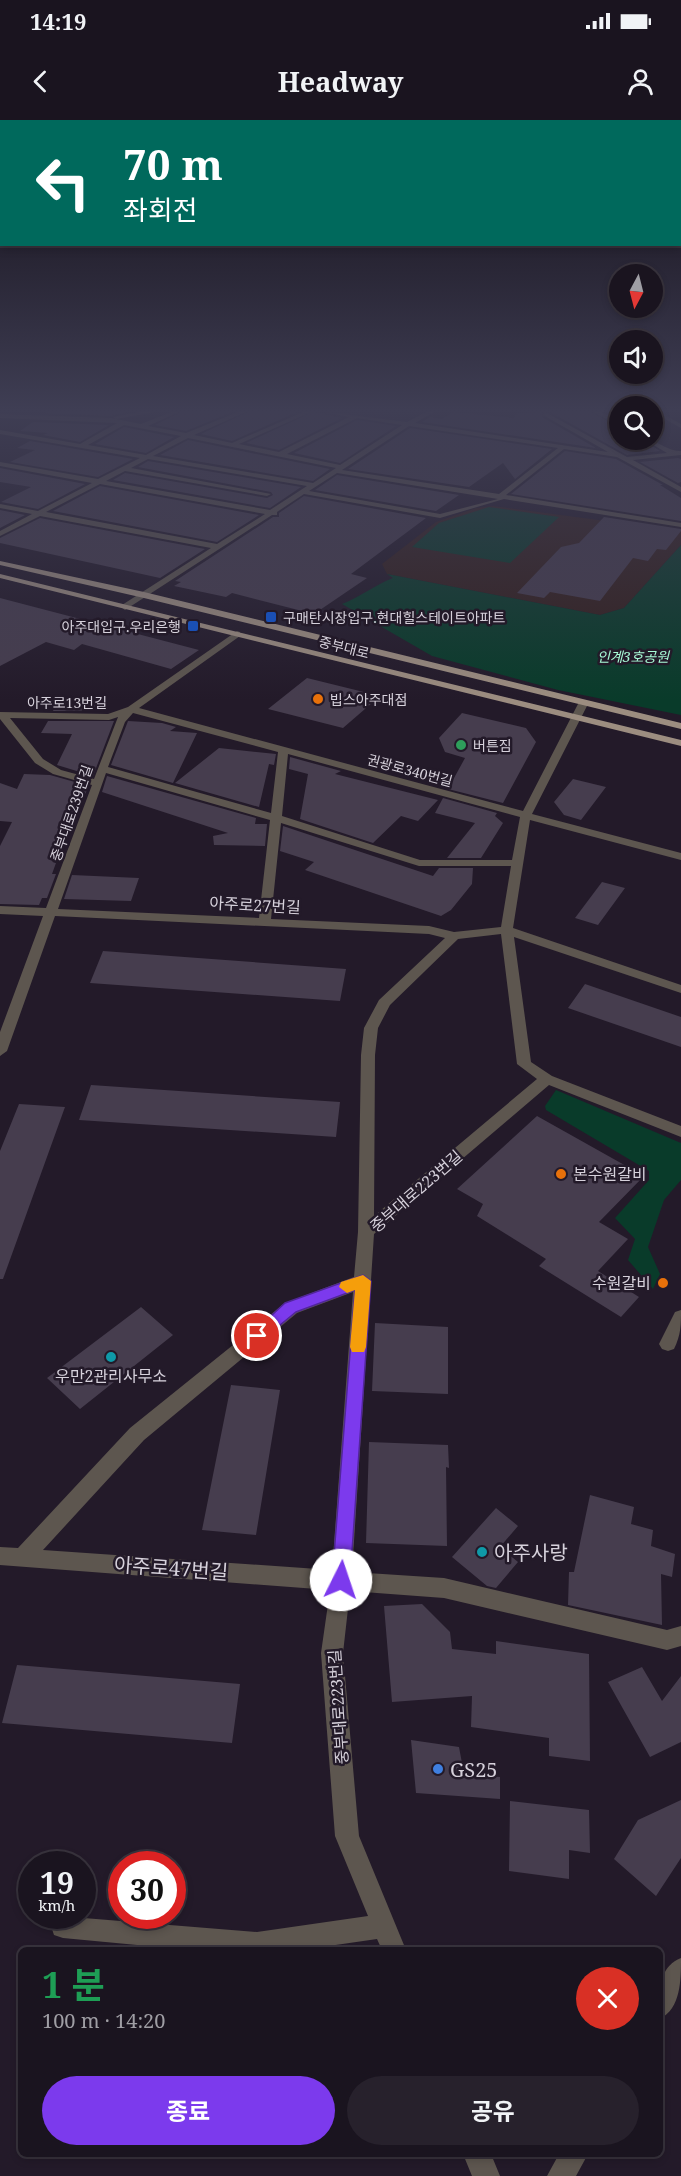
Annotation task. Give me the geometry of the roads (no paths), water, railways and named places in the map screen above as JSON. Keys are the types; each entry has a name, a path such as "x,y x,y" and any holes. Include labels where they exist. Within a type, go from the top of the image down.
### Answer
{"main road":[{"name":"중부대로","path":"0,563 144,595 579,712 681,743"},
{"name":"중부대로","path":"0,576 237,634 579,712 681,726"}],"street":[{"path":"11,508 220,547"},
{"path":"0,534 50,508"},
{"path":"245,508 274,513"},
{"path":"125,607 281,508"},
{"path":"394,508 440,516 469,508"},
{"path":"572,508 681,525"},
{"name":"중부대로239번길","path":"0,1051 120,721 131,710 237,634"},
{"name":"아주로13번길","path":"1,715 109,717 131,710"},
{"name":"권광로340번길","path":"131,710 681,857"},
{"path":"579,712 525,816 507,930 524,1064 547,1078 681,1132"},
{"name":"아주로13번길","path":"1,715 39,760 57,772 98,783"},
{"path":"265,921 284,751"},
{"path":"103,770 276,818 419,863 519,863"},
{"name":"아주로27번길","path":"0,910 429,930 454,936 507,930"},
{"path":"507,930 681,988"},
{"path":"366,1232 368,1055 371,1028 384,1003 454,936"},
{"name":"중부대로223번길","path":"393,1947 347,1836 332,1653 341,1580 366,1232 547,1078"},
{"path":"22,1558 138,1434 291,1308 363,1281"},
{"path":"668,1344 681,1317"},
{"name":"아주로47번길","path":"0,1556 444,1588 667,1640 681,1636"},
{"path":"95,1929 257,1944 384,1926"},
{"path":"663,2001 681,1970"},
{"path":"478,2157 486,2176"},
{"path":"561,2176 572,2157"}],"place":[{"name":"구매탄시장입구.현대힐스테이트아파트","path":"271,617"},
{"name":"아주대입구.우리은행","path":"193,626"},
{"name":"빕스아주대점","path":"318,699"},
{"name":"버튼짐","path":"461,745"},
{"name":"본수원갈비","path":"561,1174"},
{"name":"수원갈비","path":"663,1283"},
{"name":"우만2관리사무소","path":"111,1357"},
{"name":"아주사랑","path":"482,1552"},
{"name":"GS25","path":"438,1769"}],"park label":[{"name":"인계3호공원","path":"633,656"}]}
